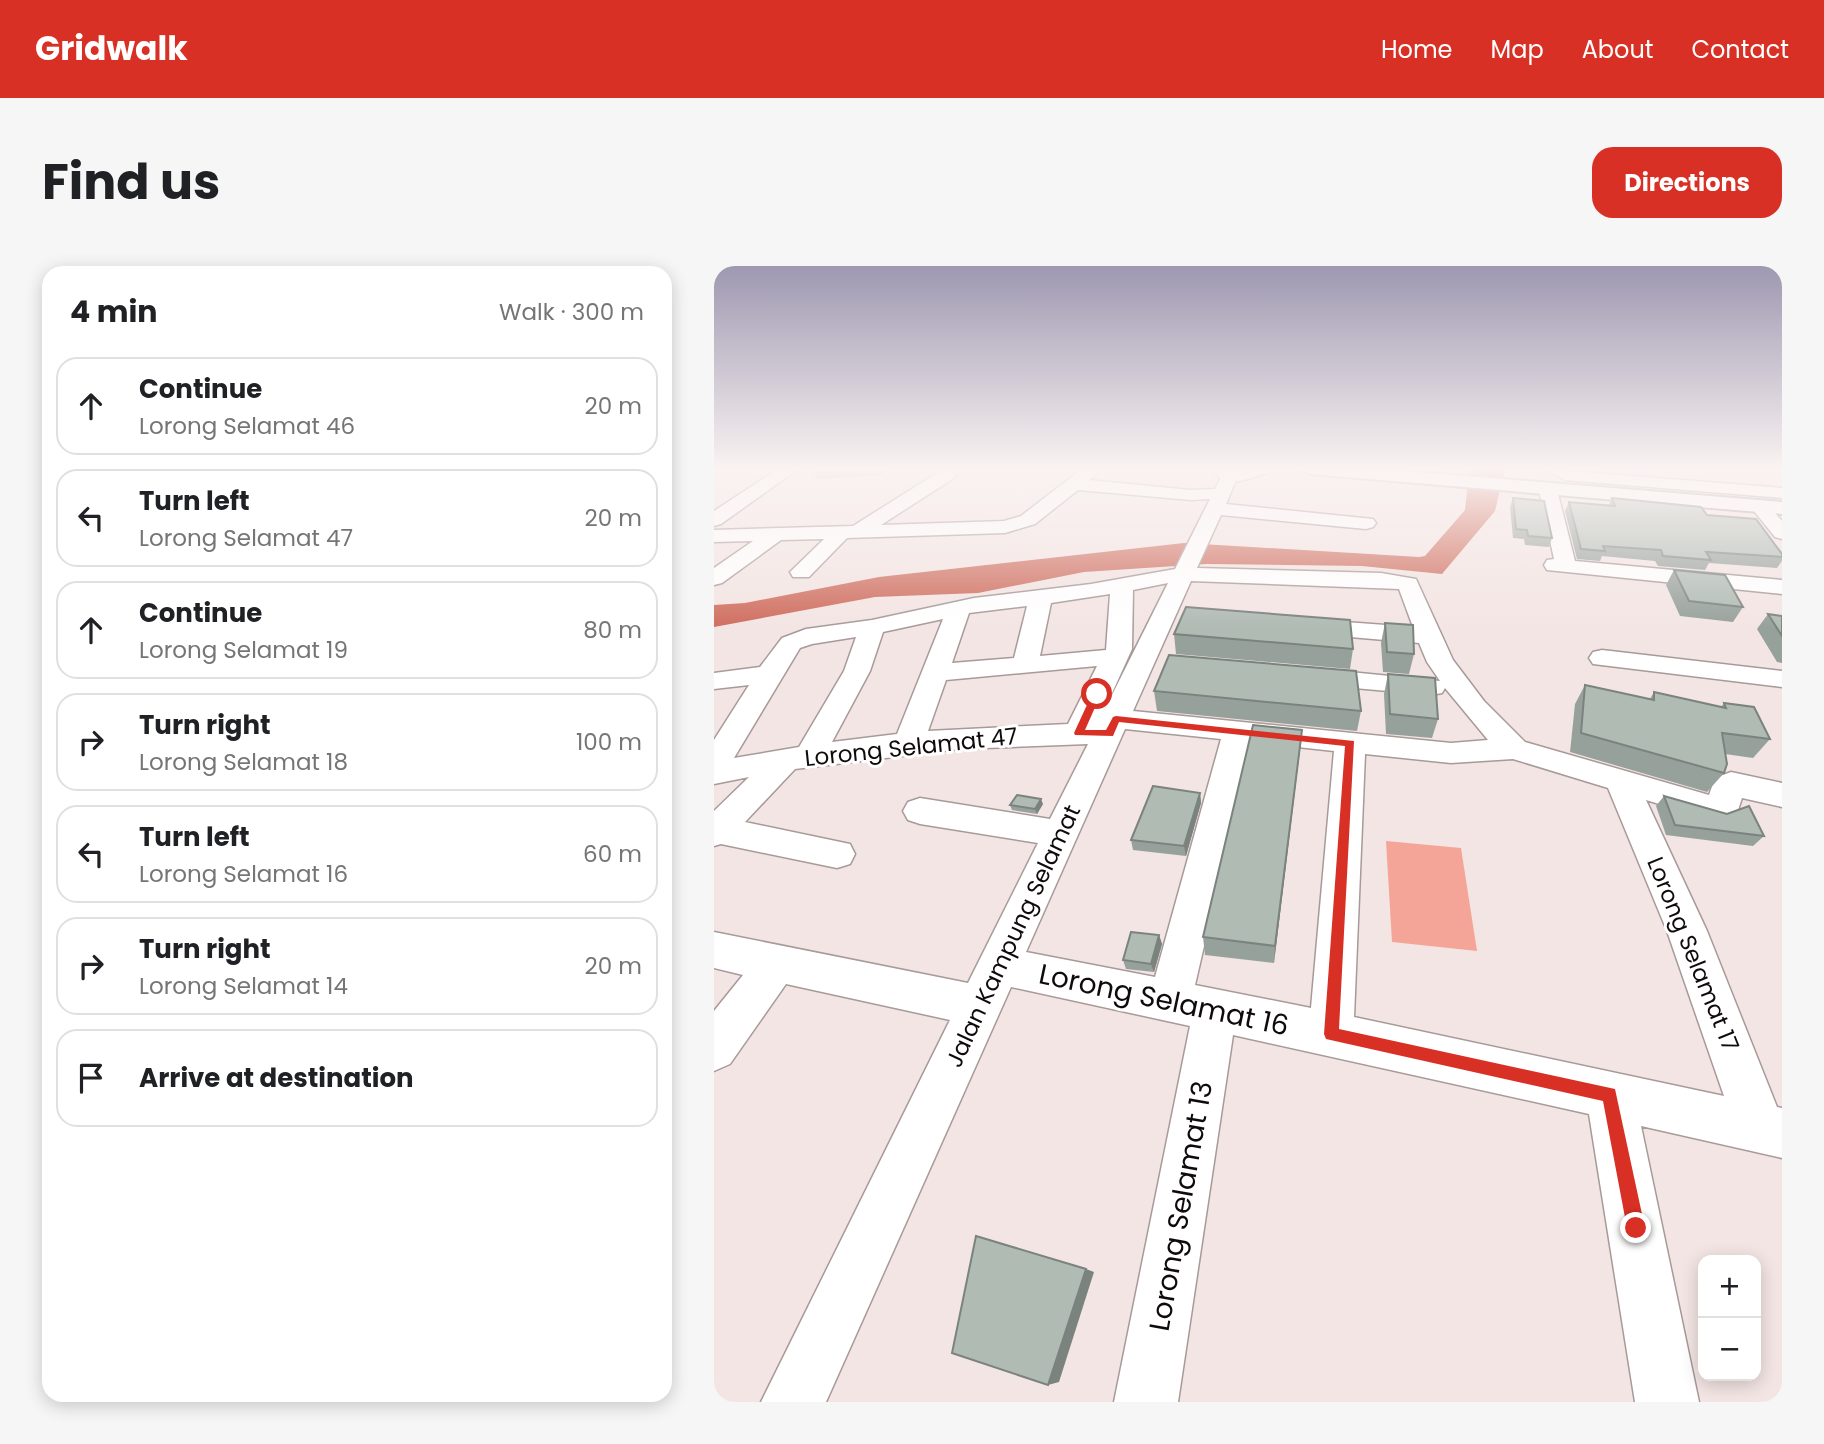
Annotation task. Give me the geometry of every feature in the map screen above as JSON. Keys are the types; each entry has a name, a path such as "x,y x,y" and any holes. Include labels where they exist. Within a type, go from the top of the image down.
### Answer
{"street":[{"path":"801,572 849,532 866,522"},
{"path":"714,536 992,528 1022,522"},
{"name":"Jalan Kampung Selamat","path":"793,1402 1061,834 1101,729 1143,661 1179,615 1189,561 1205,522"},
{"path":"1360,522 1366,523"},
{"path":"1554,522 1561,565 1782,587"},
{"path":"714,578 775,535"},
{"path":"714,558 743,558"},
{"path":"714,765 791,643 806,637 872,627 959,608 1122,586 1189,561 1403,582 1412,587 1427,636 1440,662 1460,690 1514,749 1717,810 1724,807 1727,786 1731,785 1782,795"},
{"path":"1122,586 1120,640 1143,661"},
{"path":"1025,665 1041,597"},
{"path":"908,744 959,608"},
{"path":"1276,624 1427,636"},
{"path":"715,832 797,758 857,671 872,627"},
{"path":"1602,658 1782,679"},
{"path":"935,673 1025,665 1143,661"},
{"path":"714,681 769,674"},
{"path":"1281,674 1460,690"},
{"name":"Lorong Selamat 47","path":"714,773 797,758 908,744 1101,729 1238,732 1451,753 1514,749"},
{"name":"Lorong Selamat 13","path":"1146,1402 1193,1006 1238,732"},
{"path":"1331,1034 1350,743"},
{"name":"Lorong Selamat 17","path":"1621,782 1771,1130"},
{"path":"919,811 1061,834"},
{"path":"715,832 837,854"},
{"path":"714,950 979,1006"},
{"path":"714,1048 776,964"},
{"name":"Lorong Selamat 16","path":"998,965 1771,1130"},
{"path":"1610,1095 1667,1402"}],"shaded area":[{"path":"1455,522 1486,522 1442,574 1362,566 1206,564 1084,572 978,593 875,597 714,627 714,605 745,603 879,577 1184,543 1425,556"},
{"path":"1386,841 1461,848 1477,951 1392,942"}],"building":[{"path":"1515,522 1549,522 1552,538 1528,536 1527,530 1516,529"},
{"path":"1574,522 1758,522 1782,557 1706,552 1711,560 1663,556 1661,550 1603,546 1605,551 1581,549"},
{"path":"1674,570 1725,575 1743,607 1689,601"},
{"path":"1186,607 1350,620 1353,649 1174,634"},
{"path":"1768,614 1782,616 1782,636"},
{"path":"1385,623 1413,625 1414,654 1387,652"},
{"path":"1169,655 1356,671 1361,711 1154,691"},
{"path":"1388,674 1435,678 1438,719 1390,714"},
{"path":"1585,685 1654,700 1654,692 1726,708 1724,703 1754,707 1770,739 1722,733 1727,764 1724,773 1581,733"},
{"path":"1253,725 1302,730 1275,946 1203,937"},
{"path":"1153,786 1200,793 1184,846 1131,840"},
{"path":"1017,795 1041,799 1035,809 1010,805"},
{"path":"1664,796 1727,814 1749,806 1764,836 1675,825"},
{"path":"1131,932 1159,935 1151,964 1123,960"},
{"path":"976,1236 1086,1269 1048,1385 952,1353"}],"route":[{"path":"1097,694 1079,733 1109,734 1116,719 1350,743 1331,1034 1610,1095 1636,1228"}]}
